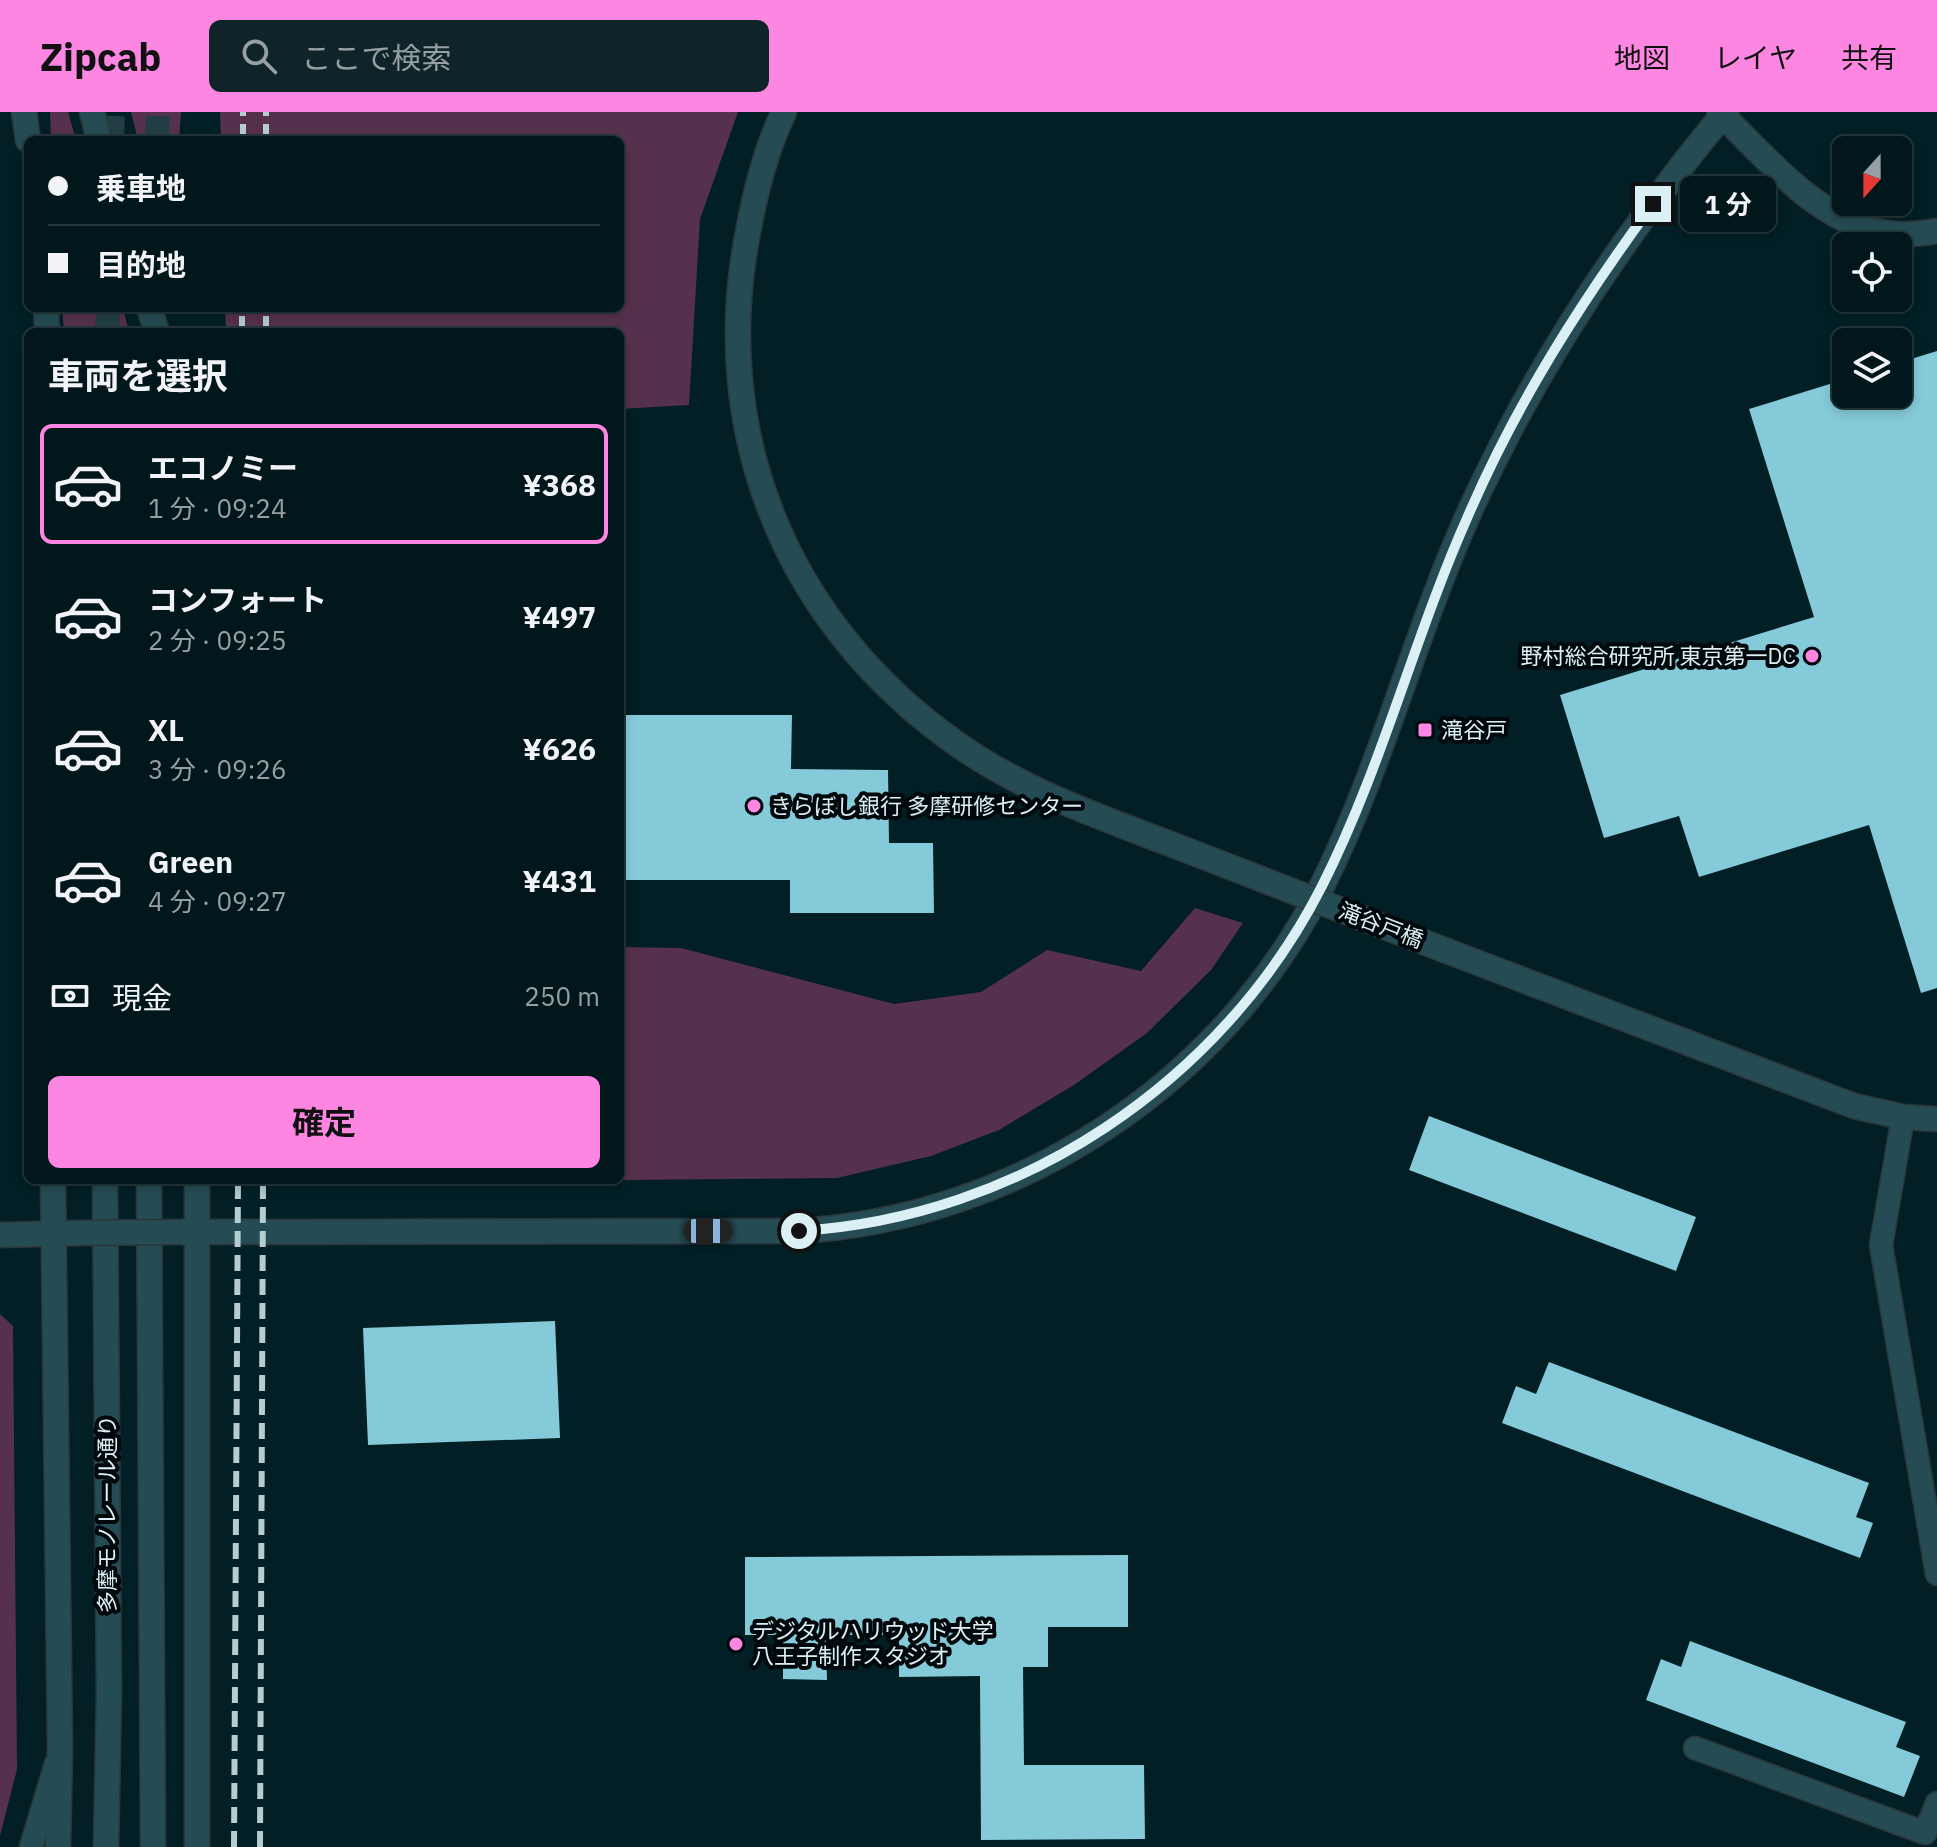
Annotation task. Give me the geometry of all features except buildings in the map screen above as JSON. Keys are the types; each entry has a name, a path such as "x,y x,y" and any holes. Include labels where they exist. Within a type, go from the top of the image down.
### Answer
{"street":[{"path":"24,112 27,136"},
{"path":"92,112 98,136"},
{"name":"滝谷戸橋","path":"784,112 755,197 738,278 738,368 753,457 773,523 812,597 851,645 910,707 957,744 1040,793 1814,1092 1854,1106 1903,1117 1937,1119"},
{"path":"0,1235 799,1231 848,1228 897,1219 991,1189 1069,1150 1146,1100 1213,1040 1253,995 1292,940 1353,819 1441,581 1503,441 1540,370 1623,244 1723,113 1797,187 1841,217 1881,232 1937,231"},
{"path":"53,1184 60,1749 58,1847"},
{"name":"多摩モノレール通り","path":"105,1184 109,1679 106,1847"},
{"name":"多摩モノレール通り","path":"149,1184 153,1847"},
{"path":"196,1184 186,1232 197,1847"}],"lane":[{"path":"1903,1117 1881,1245 1937,1574"},
{"path":"1695,1748 1925,1833 1937,1803"},
{"path":"31,1847 60,1749"}],"shaded area":[{"path":"50,112 68,112 75,136 51,136"},
{"path":"131,112 181,112 179,136 137,136"},
{"path":"220,112 738,112 700,219 689,405 624,409 624,328 226,328 225,312 624,312 624,136 221,136"},
{"path":"62,312 124,312 128,328 64,328"},
{"path":"1195,908 1243,923 1211,970 1147,1033 1074,1085 999,1130 931,1156 837,1178 624,1180 624,947 681,948 894,1004 981,992 1047,950 1141,971"},
{"path":"0,1314 13,1326 17,1769 0,1836"}],"tunnel":[{"path":"112,136 113,112"},
{"path":"157,136 158,112"},
{"path":"107,328 108,312"}],"railway":[{"path":"243,112 243,136"},
{"path":"266,112 266,136"},
{"path":"242,312 242,328"},
{"path":"266,312 266,328"},
{"path":"234,1847 238,1184"},
{"path":"260,1847 263,1184"}],"place":[{"name":"野村総合研究所 東京第一DC","path":"1812,656"},
{"name":"滝谷戸","path":"1425,730"},
{"name":"きらぼし銀行 多摩研修センター","path":"754,806"},
{"name":"デジタルハリウッド大学 八王子制作スタジオ","path":"736,1644"}],"route":[{"path":"799,1231 848,1228 897,1219 991,1189 1069,1150 1146,1100 1179,1074 1253,995 1292,940 1322,886 1353,819 1441,581 1467,516 1503,441 1540,370 1653,204"}]}
